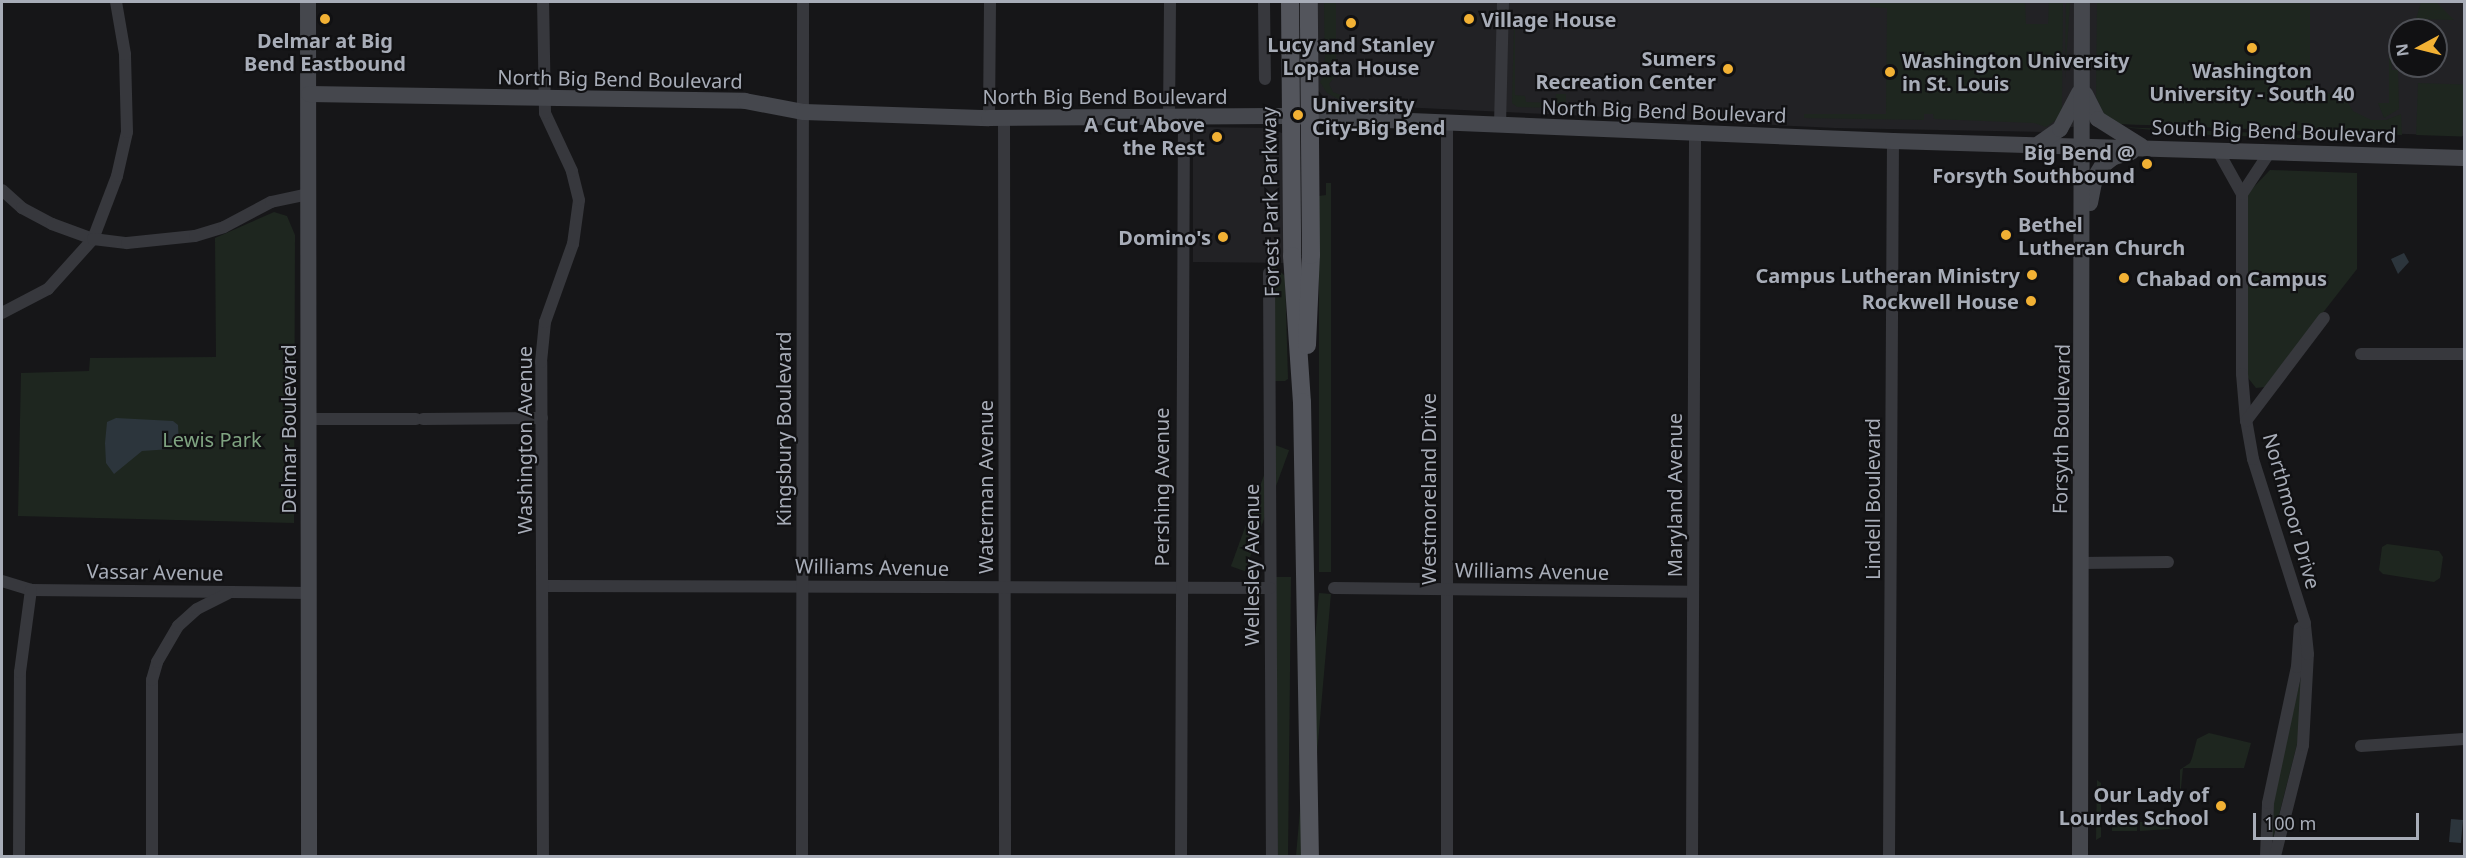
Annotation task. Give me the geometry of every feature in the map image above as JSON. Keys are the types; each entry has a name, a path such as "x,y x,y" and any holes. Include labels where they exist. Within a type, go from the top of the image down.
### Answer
{"main road":[{"name":"Delmar Boulevard","path":"308,2 309,856"},
{"name":"Forest Park Parkway","path":"1290,2 1293,273 1302,402 1310,856"},
{"name":"Forest Park Parkway","path":"1302,402 1310,291 1309,2"},
{"name":"Forsyth Boulevard","path":"2080,856 2084,249 2082,2"},
{"path":"2037,145 2060,129 2082,85"},
{"path":"2082,85 2098,119 2145,148"},
{"name":"North Big Bend Boulevard","path":"309,94 745,101 804,112 997,117 1309,116 1695,134 2082,146"},
{"name":"South Big Bend Boulevard","path":"2082,146 2464,158"},
{"path":"2084,249 2095,177 2114,157 2145,148"},
{"name":"Forest Park Parkway","path":"1301,856 1307,778"}],"street":[{"path":"2,313 48,289 93,239 117,176 127,132 125,54 116,2"},
{"name":"Washington Avenue","path":"543,2 543,98 551,129 575,178 579,200 573,244 544,322 542,418 545,586 543,856"},
{"name":"Kingsbury Boulevard","path":"802,856 803,2"},
{"name":"Waterman Avenue","path":"990,2 997,117 1005,588 1005,856"},
{"name":"Pershing Avenue","path":"1170,2 1176,118 1181,856"},
{"path":"1264,2 1265,79"},
{"path":"1500,125 1503,2"},
{"name":"Westmoreland Drive","path":"1447,122 1447,856"},
{"name":"Maryland Avenue","path":"1692,856 1695,134"},
{"name":"Lindell Boulevard","path":"1888,856 1893,141"},
{"name":"Northmoor Drive","path":"2218,151 2242,194 2242,374 2246,421 2253,459 2301,612 2308,654 2303,745 2275,856"},
{"path":"2242,194 2269,153"},
{"path":"2,190 42,219 93,239 127,243 195,236 224,227 272,202 309,194"},
{"name":"Wellesley Avenue","path":"1269,273 1272,856"},
{"name":"Northmoor Drive","path":"2246,421 2324,318"},
{"path":"2361,354 2464,354"},
{"path":"309,419 542,418"},
{"path":"2081,563 2168,562"},
{"name":"Vassar Avenue","path":"2,581 31,590 309,593"},
{"name":"Williams Avenue","path":"545,586 1270,588"},
{"name":"Williams Avenue","path":"1334,588 1693,592"},
{"path":"19,856 20,672 31,590"},
{"path":"152,856 152,680 157,662 178,626 197,609 231,592"},
{"name":"Northmoor Drive","path":"2266,856 2268,803 2297,667 2301,612"},
{"path":"2361,746 2464,739"}],"shaded area":[{"name":"Washington University in St. Louis","path":"1315,2 2464,2 2464,136 2092,123 2047,132 1835,128 1338,104 1326,100 1317,89"},
{"path":"1197,127 1269,128 1282,133 1285,263 1193,262 1193,132"},
{"path":"2404,253 2409,262 2398,274 2391,259"},
{"path":"116,418 173,421 178,425 179,443 171,449 142,451 114,474 106,463 105,443 107,422"},
{"path":"2451,819 2463,820 2461,843 2449,842"}],"green space":[{"path":"1324,2 1336,2 1336,75 1329,84 1333,92 1346,97 1340,100 1327,93 1320,82 1325,72"},
{"path":"1870,2 2025,2 2026,24 2048,24 2049,2 2063,2 2062,107 2059,118 2046,127 2034,123 1934,119 1933,114 1924,114 1924,120 1804,118 1804,114 1886,114 1887,8 1870,7"},
{"path":"2066,2 2070,2 2065,78"},
{"name":"Washington University - South 40","path":"2097,2 2310,2 2310,94 2342,93 2353,111 2371,120 2386,120 2401,114 2402,135 2120,124 2104,114 2096,97"},
{"path":"2421,2 2436,2 2454,20 2448,18 2416,18"},
{"path":"1517,18 1546,20 1526,20 1525,27 1515,27 1515,95 1525,96 1526,102 1555,103 1556,94 1566,94 1566,108 1517,107 1512,103 1514,20"},
{"path":"2389,78 2398,78 2399,109 2384,118 2378,103 2389,103"},
{"path":"2418,83 2464,85 2462,137 2416,135"},
{"path":"2120,127 2326,136 2326,139 2210,135"},
{"path":"2270,170 2357,173 2357,269 2265,387 2256,388 2245,374 2248,193"},
{"path":"1326,183 1331,183 1331,572 1319,572 1319,196 1326,195"},
{"name":"Lewis Park","path":"274,212 287,216 295,235 294,523 18,516 21,373 89,371 90,358 216,357 215,238"},
{"path":"1271,263 1285,276 1288,379 1285,381 1274,381"},
{"path":"1275,445 1289,450 1245,571 1231,566"},
{"path":"2387,544 2439,551 2443,557 2440,578 2434,582 2383,574 2379,570 2382,547"},
{"path":"1276,577 1291,577 1288,856 1278,856"},
{"path":"1319,593 1331,594 1308,856 1296,855"},
{"path":"2302,674 2301,729 2271,846 2275,780"},
{"path":"2209,733 2251,743 2244,768 2183,768 2180,798 2180,770 2190,763 2197,739"},
{"path":"2097,780 2101,783 2101,837 2096,840"},
{"path":"2112,812 2114,822 2137,822 2137,831 2112,831"},
{"path":"2140,822 2168,822 2170,829 2140,831"}],"place":[{"name":"Delmar at Big Bend Eastbound","path":"325,19"},
{"name":"Village House","path":"1469,19"},
{"name":"Lucy and Stanley Lopata House","path":"1351,23"},
{"name":"Washington University - South 40","path":"2252,48"},
{"name":"Sumers Recreation Center","path":"1728,69"},
{"name":"Washington University in St. Louis","path":"1890,72"},
{"name":"University City-Big Bend","path":"1298,115"},
{"name":"A Cut Above the Rest","path":"1217,137"},
{"name":"Big Bend @ Forsyth Southbound","path":"2147,164"},
{"name":"Bethel Lutheran Church","path":"2006,235"},
{"name":"Domino's","path":"1223,237"},
{"name":"Campus Lutheran Ministry","path":"2032,275"},
{"name":"Chabad on Campus","path":"2124,278"},
{"name":"Rockwell House","path":"2031,301"},
{"name":"Our Lady of Lourdes School","path":"2221,806"}]}
